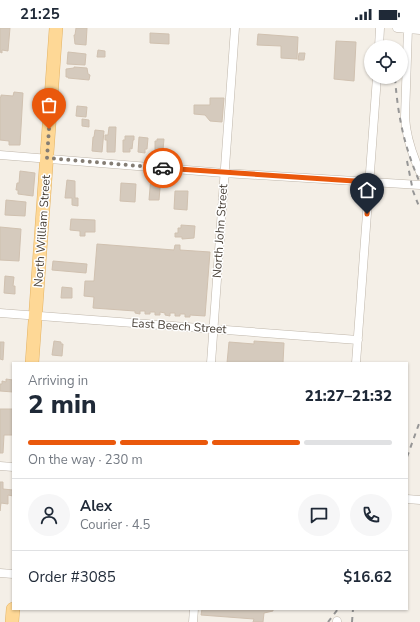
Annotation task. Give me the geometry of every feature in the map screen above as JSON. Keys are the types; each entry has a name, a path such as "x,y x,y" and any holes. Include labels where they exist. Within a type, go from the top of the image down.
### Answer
{"main road":[{"name":"North William Street","path":"32,362 56,28"},
{"path":"12,622 13,610"}],"street":[{"name":"North John Street","path":"211,362 235,28"},
{"path":"379,40 380,28"},
{"path":"397,28 420,30"},
{"path":"408,28 405,117 406,129 411,149 420,172"},
{"path":"356,362 376,84"},
{"path":"0,155 420,185"},
{"name":"East Beech Street","path":"0,313 358,340"},
{"path":"0,466 12,467"},
{"path":"408,499 420,500"},
{"path":"0,573 12,574"},
{"path":"193,622 194,610"}],"building":[{"path":"0,28 10,28 8,51 2,50 2,53 0,52"},
{"path":"76,28 87,28 86,45 75,44 74,35"},
{"path":"150,33 169,34 169,44 150,43"},
{"path":"258,34 298,37 297,59 281,58 281,46 257,45"},
{"path":"336,41 356,42 354,81 334,79"},
{"path":"98,50 105,51 105,57 97,57"},
{"path":"68,52 86,54 85,65 67,64"},
{"path":"299,53 305,53 304,60 298,60"},
{"path":"74,67 87,68 88,74 90,75 89,80 66,77 66,69"},
{"path":"14,92 23,93 20,145 9,145 9,141 0,140 0,97 1,95 13,96"},
{"path":"210,98 224,98 222,122 210,121 205,115 194,114 194,105 210,105"},
{"path":"77,106 87,107 86,117 76,116"},
{"path":"82,119 89,120 89,127 82,126"},
{"path":"109,127 116,127 115,152 107,152 107,140 105,140 105,135 108,135"},
{"path":"95,130 104,131 102,152 92,151"},
{"path":"125,136 134,136 132,149 130,148 130,152 123,152 123,140 125,140"},
{"path":"139,137 148,138 145,153 138,152"},
{"path":"157,139 164,139 163,150 161,150 160,155 155,155 155,141 157,141"},
{"path":"20,171 35,173 33,196 18,194 18,190 16,190 17,183 19,183"},
{"path":"151,176 161,177 159,200 149,200"},
{"path":"67,180 75,181 75,198 78,198 78,206 72,205 72,198 65,198"},
{"path":"121,183 136,184 135,202 120,201"},
{"path":"175,191 188,191 187,210 174,209"},
{"path":"6,200 26,202 25,216 5,215"},
{"path":"71,219 95,220 95,232 85,232 85,236 80,236 80,231 70,230"},
{"path":"181,225 195,226 194,238 182,239 182,237 175,237 175,233 178,233 178,228 181,228"},
{"path":"0,227 21,229 19,261 0,260"},
{"path":"97,244 174,250 175,245 180,245 180,250 210,252 205,316 190,315 190,317 185,317 185,314 175,316 175,313 170,313 170,316 160,312 160,315 155,315 155,312 145,314 145,311 140,311 140,314 135,313 135,311 93,308 94,297 84,296 85,281 94,281"},
{"path":"53,261 87,264 86,273 52,270"},
{"path":"5,276 14,277 13,286 15,286 15,294 4,293"},
{"path":"62,287 72,288 72,298 61,298"},
{"path":"54,341 61,342 61,344 63,344 62,356 52,355"},
{"path":"254,341 284,343 283,362 227,362 229,342 254,344"},
{"path":"0,342 4,342 3,360 0,359"},
{"path":"6,379 12,380 12,392 0,391 0,384 2,384 2,381 6,382"},
{"path":"0,409 12,409 12,435 4,435 3,453 0,453"},
{"path":"0,482 3,482 3,489 12,490 12,496 8,495 8,504 1,503 0,511"},
{"path":"202,610 273,610 264,613 263,622 253,622 254,619 201,615"}],"railway":[{"path":"396,84 398,106 406,144 420,183"},
{"path":"407,161 413,191 420,209"},
{"path":"408,454 420,421"},
{"path":"328,622 337,610"},
{"path":"352,622 353,610"}],"way so far":[{"path":"49,129 47,158 163,168"}],"route":[{"path":"163,168 369,182 367,214"}]}
